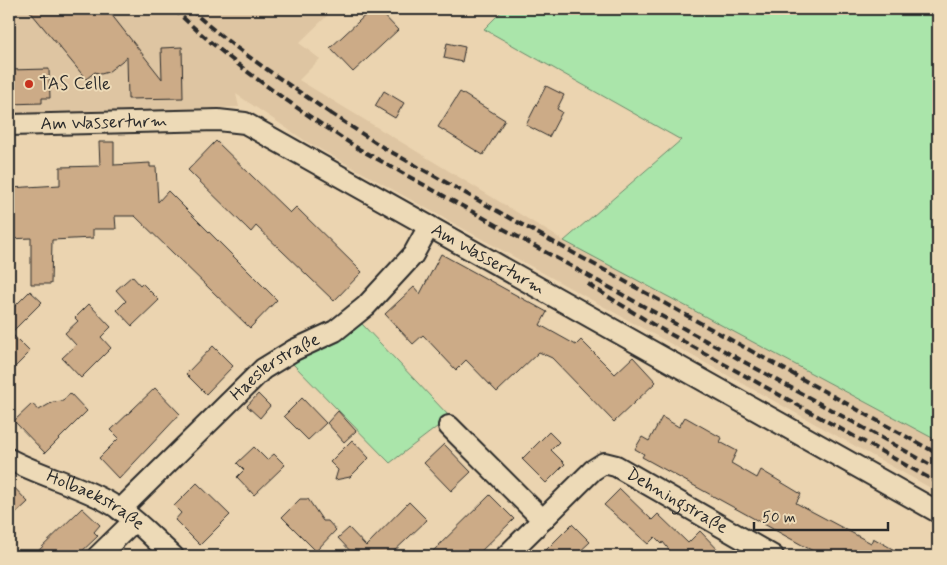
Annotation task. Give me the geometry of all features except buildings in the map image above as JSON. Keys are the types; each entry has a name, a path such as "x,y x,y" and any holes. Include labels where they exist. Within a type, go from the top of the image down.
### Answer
{"street":[{"name":"Am Wasserturm","path":"9,125 218,120 245,123 938,512"},
{"name":"Haeslerstraße","path":"98,556 127,515 213,416 263,369 294,350 335,331 366,306 413,255 429,226"},
{"path":"449,426 543,520 506,556"},
{"name":"Holbaekstraße","path":"9,459 28,469 77,487 127,515 173,556"},
{"name":"Dehningstraße","path":"543,520 593,470 604,463 616,466 773,556"}],"shaded area":[{"path":"9,9 334,9 299,43 320,59 299,80 564,241 938,441 938,492 307,142 236,94 239,107 9,116"}],"green space":[{"path":"504,9 938,9 938,441 564,241 681,140 484,29"},
{"path":"362,324 450,417 390,463 292,363 342,339"}],"railway":[{"path":"174,9 240,66 310,117 359,149 938,469"},
{"path":"190,9 242,52 334,116"},
{"path":"330,113 384,148 938,454"},
{"path":"588,284 652,324 938,483"}],"place":[{"name":"TAS Celle","path":"29,84"}]}
